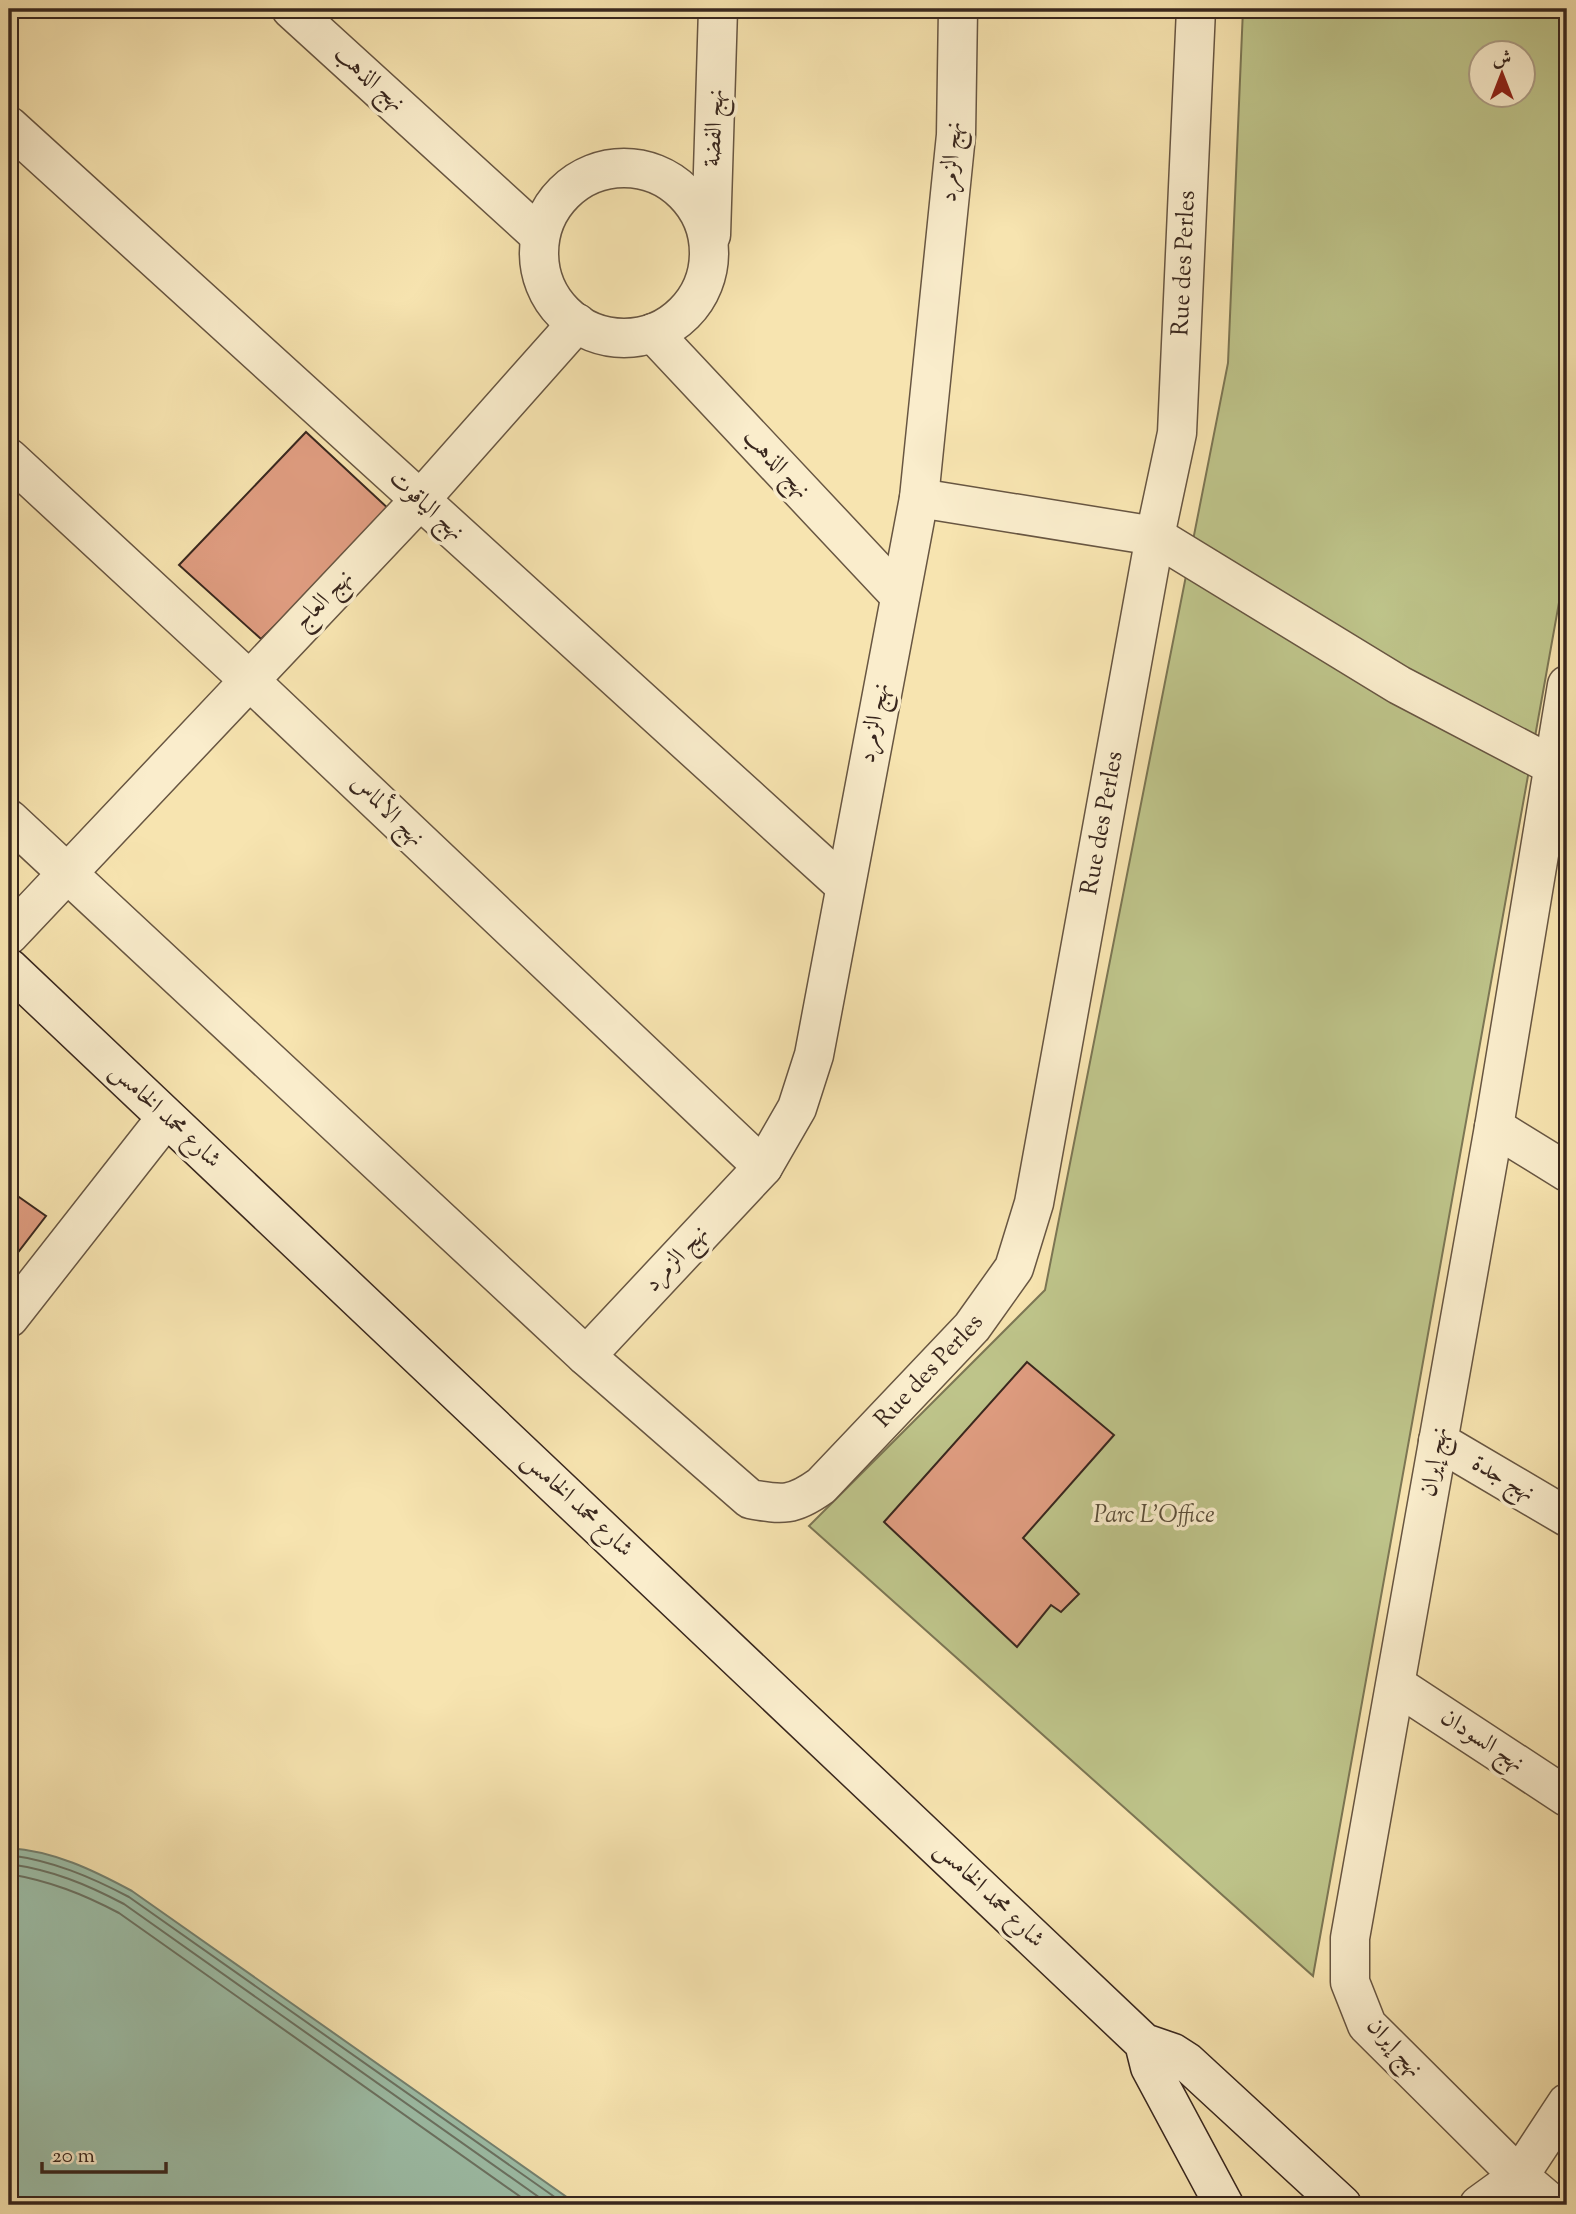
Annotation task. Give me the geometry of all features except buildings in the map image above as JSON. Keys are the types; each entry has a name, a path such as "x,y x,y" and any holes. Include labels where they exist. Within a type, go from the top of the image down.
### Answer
{"street":[{"name":"نهج الذهب","path":"291,9 539,235"},
{"name":"نهج الفضة","path":"710,248 718,9"},
{"name":"نهج الزمرد","path":"586,1356 763,1167 797,1108 814,1055 919,498 956,135 958,9"},
{"name":"Rue des Perles","path":"586,1356 750,1499 780,1505 800,1501 821,1486 972,1327 1014,1268 1034,1203 1155,536 1177,433 1196,9"},
{"name":"نهج الياقوت","path":"9,126 844,885"},
{"path":"605,168 654,171 694,202 710,248 709,270 702,290 689,308 673,323 653,333 614,337 594,333 558,307 545,285 538,261 539,235 562,192 605,168"},
{"name":"نهج العاج","path":"9,935 419,501 577,323"},
{"name":"نهج الذهب","path":"653,333 899,596"},
{"name":"نهج الألماس","path":"9,458 248,679 763,1167"},
{"path":"919,498 1155,536 1399,685 1560,769"},
{"name":"نهج إيران","path":"1553,2205 1519,2176 1367,2025 1350,1982 1350,1938 1560,769 1567,685"},
{"path":"9,819 586,1356"},
{"name":"شارع محمد الخامس","path":"9,968 1144,2043 1173,2053 1187,2062 1342,2205"},
{"path":"9,1318 166,1118"},
{"path":"1494,1127 1567,1172"},
{"name":"نهج جدة","path":"1438,1441 1567,1517"},
{"name":"نهج السودان","path":"1396,1685 1567,1797"},
{"name":"شارع محمد الخامس","path":"1144,2043 1154,2075 1224,2205"},
{"path":"1479,2205 1519,2176 1567,2103"}],"green space":[{"name":"Parc L'Office","path":"1243,9 1567,9 1567,558 1313,1976 809,1526 1045,1290 1228,363"}],"water":[{"path":"9,1848 57,1857 132,1891 578,2205 9,2205"}]}
